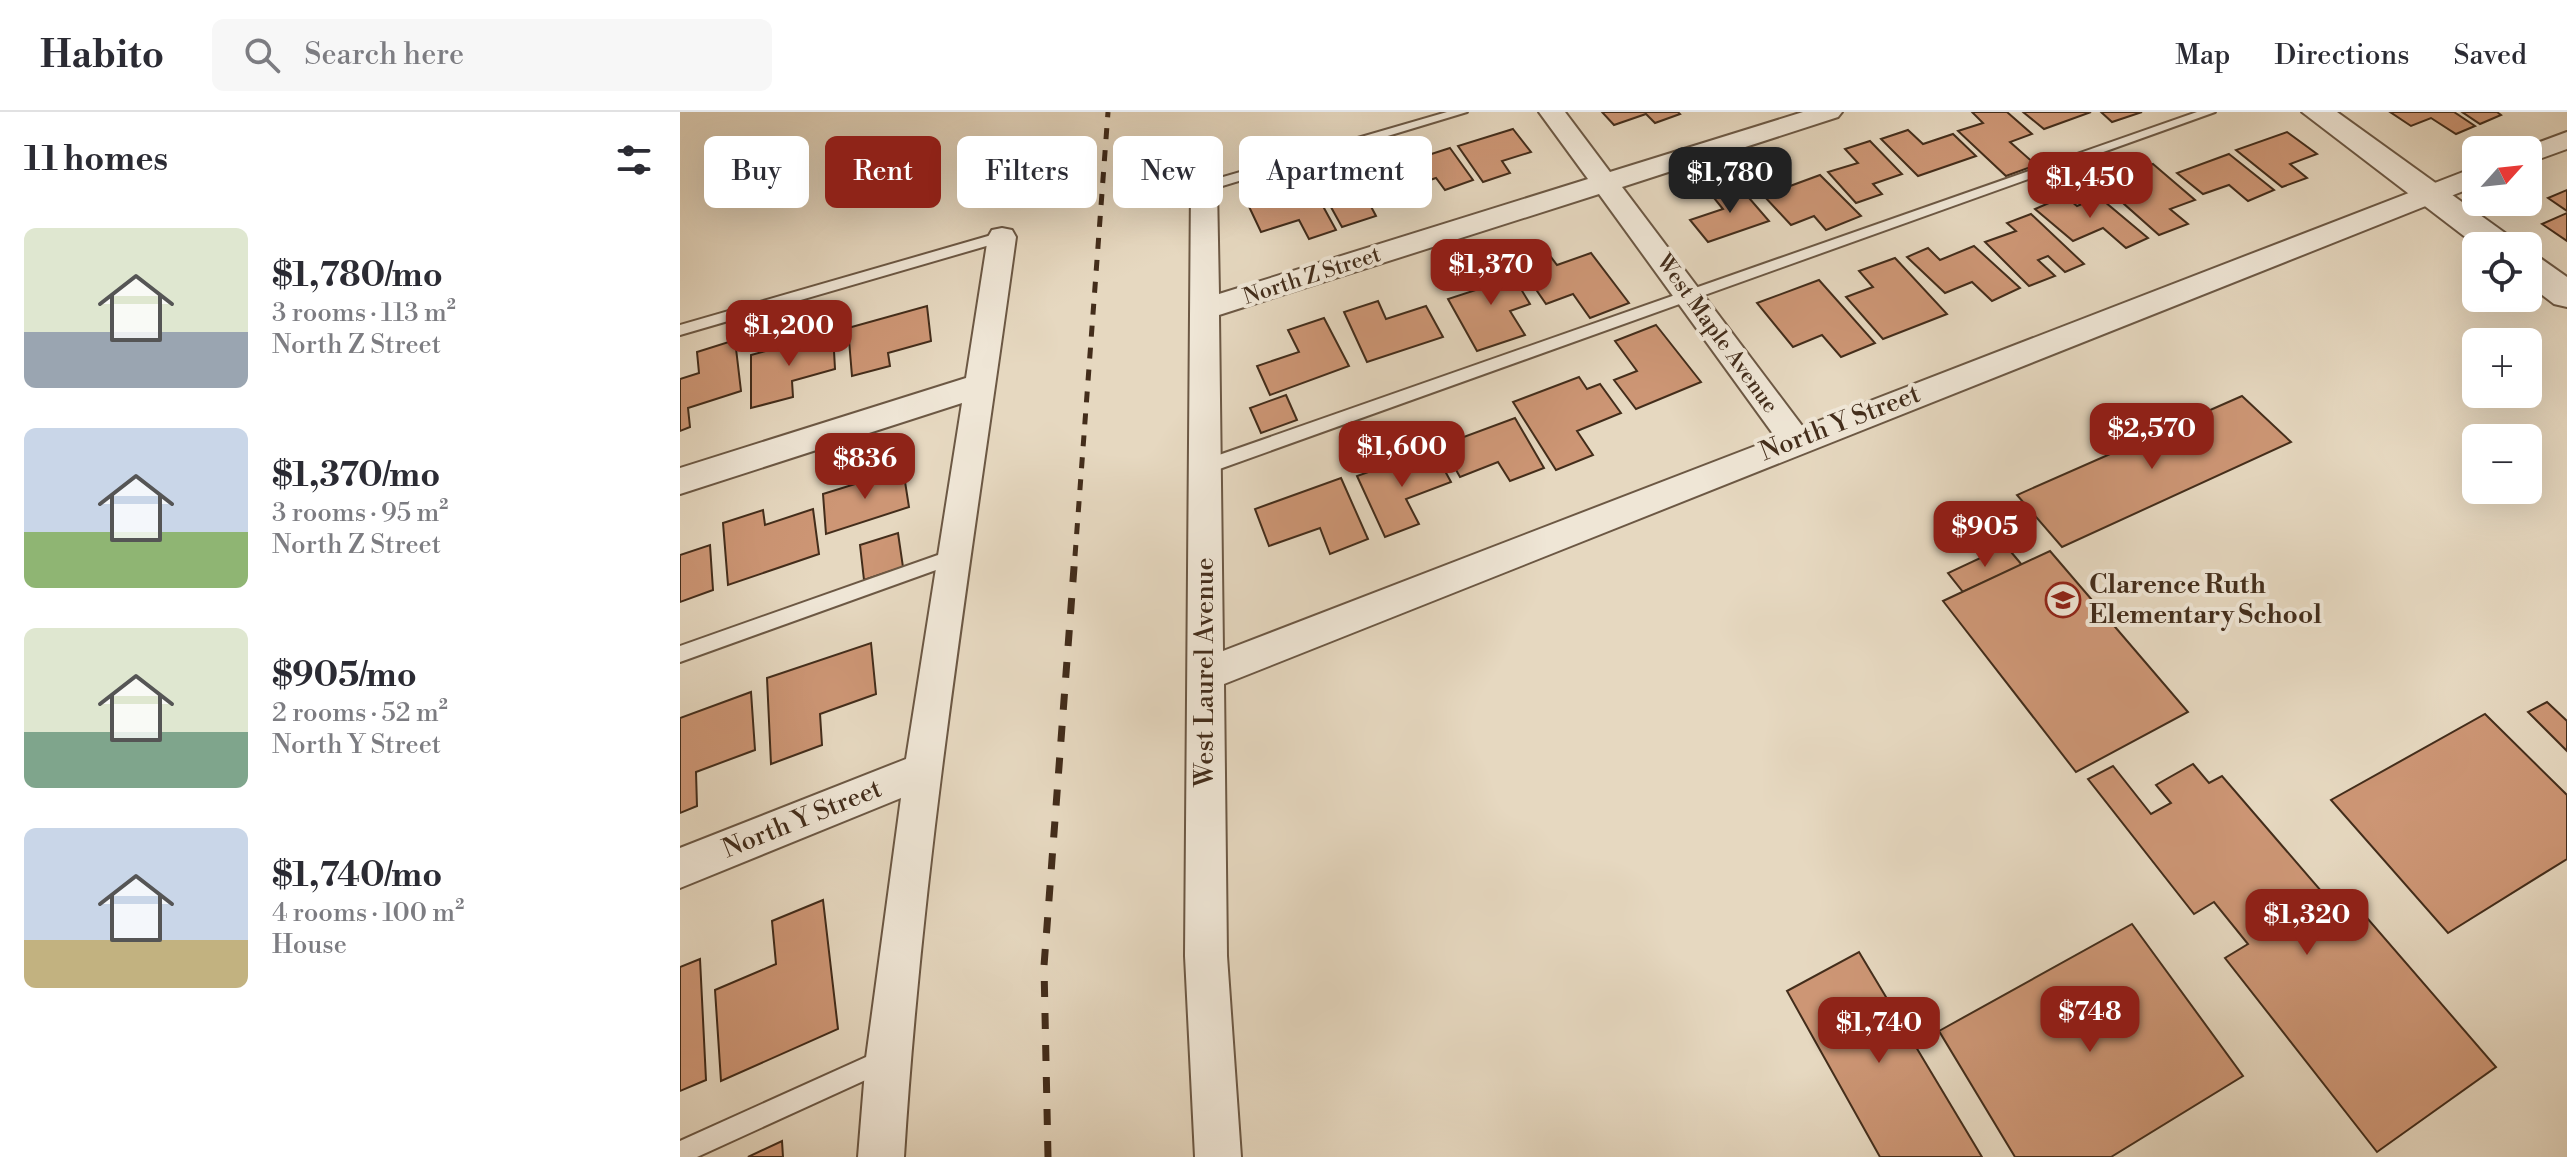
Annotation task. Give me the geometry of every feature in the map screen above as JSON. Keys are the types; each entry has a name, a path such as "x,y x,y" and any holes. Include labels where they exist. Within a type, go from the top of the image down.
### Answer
{"street":[{"name":"West Maple Avenue","path":"1552,112 1795,440"},
{"name":"North Z Street","path":"1206,309 1829,112"},
{"path":"2317,112 2481,232"},
{"path":"2542,150 2567,140"},
{"name":"North Y Street","path":"1205,675 1795,440 2462,181"},
{"name":"West Laurel Avenue","path":"1204,208 1206,956 1218,1157"},
{"path":"881,1157 888,1058 924,770 1002,237"},
{"path":"2542,276 2567,295"},
{"path":"680,481 978,386"},
{"name":"North Y Street","path":"680,868 924,770"}],"lane":[{"path":"1223,181 1461,112"},
{"path":"1205,467 2209,112"},
{"path":"680,330 1002,237"},
{"path":"680,654 955,556"},
{"path":"680,1153 888,1058"}],"building":[{"path":"1602,112 1680,114 1655,123 1646,114 1614,125"},
{"path":"1972,112 2007,112 2032,134 2010,142 2036,165 2006,176 1958,131 1983,123"},
{"path":"2023,112 2091,112 2044,129"},
{"path":"2101,112 2142,112 2112,122"},
{"path":"2390,112 2454,112 2475,126 2456,134 2431,118 2411,126"},
{"path":"2462,112 2497,112 2501,115 2480,124"},
{"path":"1513,129 1531,152 1502,161 1510,173 1483,182 1458,146"},
{"path":"1908,130 1923,144 1953,134 1976,156 1918,176 1881,139"},
{"path":"2287,132 2317,154 2290,164 2307,178 2282,187 2236,150"},
{"path":"1870,141 1902,174 1873,184 1882,194 1856,203 1828,172 1858,163 1845,149"},
{"path":"1450,148 1473,180 1445,190 1436,178 1432,179 1432,154"},
{"path":"2229,154 2274,190 2248,201 2229,185 2203,194 2177,173"},
{"path":"2153,164 2195,200 2170,209 2188,224 2159,235 2114,195 2142,185 2127,173"},
{"path":"1776,172 1790,186 1820,175 1861,216 1826,230 1814,216 1791,225 1750,181"},
{"path":"1737,184 1769,221 1708,242 1690,220 1723,209 1710,193"},
{"path":"2567,190 2567,211 2548,198"},
{"path":"2065,196 2077,206 2099,197 2148,238 2126,248 2103,228 2073,241 2035,209"},
{"path":"1250,208 1324,208 1336,230 1309,239 1299,220 1261,232"},
{"path":"1332,208 1372,208 1376,216 1342,227"},
{"path":"2567,213 2567,241 2542,224"},
{"path":"2031,214 2084,264 2065,272 2048,256 2038,260 2055,276 2029,286 1985,242 2016,231 2007,223"},
{"path":"1542,245 1557,265 1591,253 1629,303 1590,318 1573,294 1546,304 1513,256"},
{"path":"1974,246 2020,288 1992,301 1972,282 1945,293 1907,257 1928,248 1940,260"},
{"path":"1895,258 1947,314 1883,339 1846,297 1873,287 1859,271"},
{"path":"1504,261 1530,304 1510,311 1525,335 1477,351 1448,299 1479,289 1469,272"},
{"path":"1819,280 1875,343 1841,357 1822,335 1793,347 1757,303"},
{"path":"1378,301 1386,319 1426,306 1443,337 1367,362 1344,312"},
{"path":"927,306 931,341 888,353 890,366 852,376 848,328"},
{"path":"1324,318 1349,366 1270,395 1257,366 1299,352 1288,330"},
{"path":"1656,325 1701,382 1636,409 1614,380 1637,371 1615,341"},
{"path":"833,333 835,369 792,381 793,397 751,408 751,355"},
{"path":"735,340 741,391 688,408 690,427 680,431 680,379 699,373 697,352"},
{"path":"1579,377 1587,389 1600,384 1621,413 1577,431 1593,455 1556,470 1513,402"},
{"path":"1286,395 1297,420 1261,433 1250,408"},
{"path":"2242,396 2291,442 2062,547 2017,495"},
{"path":"1515,418 1544,468 1510,481 1498,462 1460,477 1442,445"},
{"path":"1433,449 1451,482 1406,499 1419,524 1385,537 1357,476"},
{"path":"903,469 909,507 826,534 823,494"},
{"path":"1341,478 1368,539 1330,554 1320,528 1269,546 1255,509"},
{"path":"813,509 819,554 728,585 723,523 763,510 765,525"},
{"path":"898,533 903,567 864,580 860,545"},
{"path":"710,545 713,590 680,602 680,555"},
{"path":"2006,546 2022,565 1963,592 1948,573"},
{"path":"2050,551 2188,712 2076,772 1943,601"},
{"path":"871,643 876,694 820,714 822,745 771,764 767,678"},
{"path":"751,692 755,750 696,772 697,806 680,813 680,718"},
{"path":"2547,702 2567,721 2567,751 2528,712"},
{"path":"2485,714 2567,795 2567,859 2448,933 2331,800"},
{"path":"2193,764 2209,783 2222,776 2340,913 2355,904 2496,1067 2377,1152 2225,958 2248,944 2214,902 2194,914 2088,779 2113,766 2151,814 2171,803 2156,785"},
{"path":"823,900 838,1029 721,1081 715,990 776,964 772,921"},
{"path":"2132,924 2243,1076 2111,1157 2015,1157 1939,1031"},
{"path":"1859,952 1982,1157 1880,1157 1787,991"},
{"path":"700,959 706,1080 680,1091 680,967"},
{"path":"782,1141 783,1157 748,1157"}],"railway":[{"path":"1075,556 1108,112"},
{"path":"1048,1157 1044,966 1075,554"}],"place":[{"name":"Clarence Ruth Elementary School","path":"2063,600"}]}
